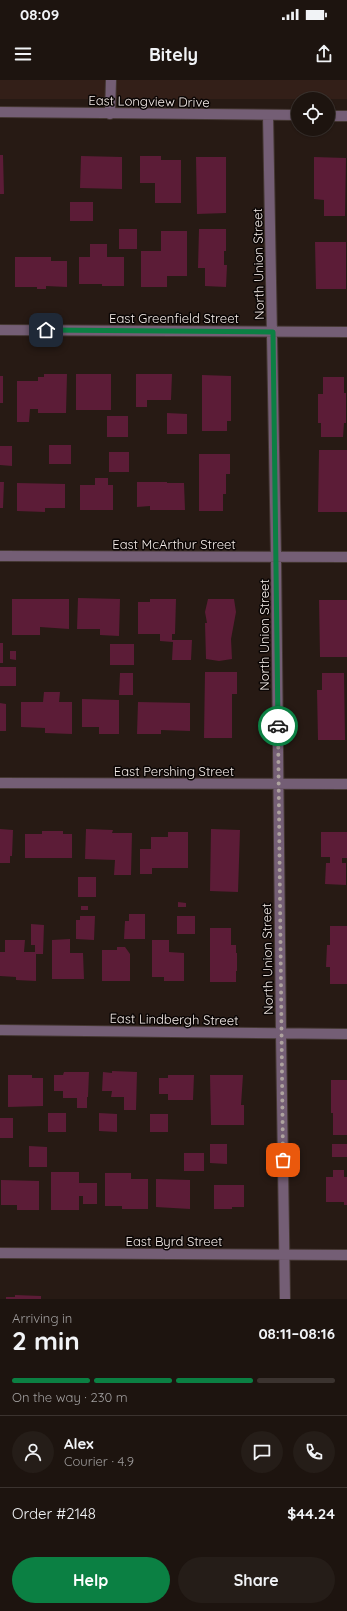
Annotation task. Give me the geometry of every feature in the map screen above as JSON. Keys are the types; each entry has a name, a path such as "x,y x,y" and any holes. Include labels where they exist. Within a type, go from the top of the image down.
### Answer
{"street":[{"path":"110,114 111,80"},
{"name":"East Longview Drive","path":"0,112 291,116"},
{"name":"North Union Street","path":"268,115 273,332 285,1299"},
{"path":"335,116 347,116"},
{"name":"East Greenfield Street","path":"0,330 347,332"},
{"name":"East McArthur Street","path":"0,556 347,557"},
{"name":"East Pershing Street","path":"0,783 347,784"},
{"name":"East Lindbergh Street","path":"0,1030 347,1034"},
{"name":"East Byrd Street","path":"0,1253 347,1255"}],"shaded area":[{"path":"0,80 347,80 347,99 335,99 335,92 291,92 291,99 0,99"}],"building":[{"path":"0,155 3,155 4,194 0,194"},
{"path":"81,156 122,157 122,189 80,188"},
{"path":"140,156 161,156 161,160 181,160 181,203 155,203 155,183 140,183"},
{"path":"196,157 226,157 226,213 197,214"},
{"path":"314,157 346,158 345,216 324,216 324,200 314,199"},
{"path":"70,202 93,202 93,221 70,221"},
{"path":"119,229 137,229 137,249 119,249"},
{"path":"199,229 226,229 226,251 224,251 224,265 227,265 226,287 205,286 205,268 198,268"},
{"path":"161,231 187,231 187,276 167,276 167,287 141,287 141,251 161,251"},
{"path":"315,242 346,242 346,289 316,289"},
{"path":"90,244 107,244 107,257 124,257 124,286 79,284 79,257 90,257"},
{"path":"15,257 51,257 51,261 67,261 67,287 46,286 46,289 37,289 37,287 15,287"},
{"path":"44,374 67,374 66,413 38,413 38,409 30,409 29,422 17,422 17,381 38,381 38,377 44,377"},
{"path":"76,374 111,374 111,410 76,410"},
{"path":"136,374 172,374 171,400 147,400 147,407 136,407"},
{"path":"202,375 231,376 231,421 227,421 227,431 202,431"},
{"path":"0,376 3,376 3,403 0,403"},
{"path":"323,377 344,377 344,393 346,393 346,423 344,423 343,437 321,437 321,423 318,423 318,394 323,394"},
{"path":"167,413 187,414 187,434 167,434"},
{"path":"107,416 128,416 128,437 107,437"},
{"path":"49,445 71,445 71,464 49,464"},
{"path":"0,446 12,446 12,466 0,465"},
{"path":"319,450 347,450 347,512 318,512"},
{"path":"109,452 129,452 129,472 109,472"},
{"path":"199,454 230,454 230,474 226,474 226,494 223,494 223,511 199,511"},
{"path":"95,478 108,478 108,485 113,485 113,510 80,510 80,485 95,485"},
{"path":"0,482 4,482 3,508 0,508"},
{"path":"137,482 184,483 185,510 150,510 150,506 137,507"},
{"path":"17,483 65,484 65,508 45,508 45,512 17,511"},
{"path":"78,598 120,599 119,636 100,635 100,629 77,629"},
{"path":"12,599 69,599 69,629 40,627 40,635 12,635"},
{"path":"150,599 176,599 175,634 172,634 172,640 192,640 191,660 172,660 173,642 160,641 160,634 138,634 138,602 150,602"},
{"path":"208,599 234,599 236,612 231,639 232,659 219,661 206,659 205,623 207,623 205,612"},
{"path":"319,600 347,600 347,657 320,657"},
{"path":"0,643 3,643 3,663 0,663"},
{"path":"110,644 134,644 134,665 110,665"},
{"path":"10,651 16,651 16,660 10,659"},
{"path":"0,667 16,667 16,686 0,686"},
{"path":"205,672 237,672 237,694 232,694 232,738 204,738"},
{"path":"120,673 133,673 133,695 119,695"},
{"path":"322,673 344,673 345,740 318,740 317,690 322,690"},
{"path":"44,692 60,692 59,702 72,702 72,734 45,733 45,728 21,727 21,702 43,702"},
{"path":"82,699 119,700 119,734 99,734 99,727 82,727"},
{"path":"138,702 190,703 190,731 161,730 161,734 137,734"},
{"path":"0,703 6,704 6,731 0,731"},
{"path":"0,829 13,830 12,856 10,856 10,863 0,863"},
{"path":"86,829 113,830 112,833 132,833 131,875 114,875 115,860 85,859"},
{"path":"211,829 240,830 238,892 210,891"},
{"path":"42,831 63,831 63,834 72,834 72,858 25,858 25,834 42,834"},
{"path":"168,832 188,832 188,868 152,868 152,874 140,874 140,849 151,849 151,837 168,837"},
{"path":"321,832 347,832 347,858 342,858 342,863 346,863 346,885 325,884 326,863 330,863 330,857 321,857"},
{"path":"78,877 96,877 96,897 78,897"},
{"path":"178,902 186,903 186,907 178,907"},
{"path":"81,906 88,906 88,910 81,910"},
{"path":"129,914 145,914 145,939 124,939 125,921 129,921"},
{"path":"80,916 95,916 94,940 76,939 76,920 80,920"},
{"path":"177,916 195,916 195,934 177,934"},
{"path":"31,924 44,925 43,954 36,954 36,981 16,980 16,977 0,976 0,952 5,952 5,940 25,940 24,952 35,952 35,945 31,945"},
{"path":"330,926 347,926 347,984 330,984 330,967 326,967 327,945 330,945"},
{"path":"210,928 231,928 231,945 236,945 237,953 236,982 210,982"},
{"path":"70,939 70,953 83,953 84,979 52,979 52,940"},
{"path":"152,940 169,940 169,952 184,953 184,981 164,981 164,977 152,977"},
{"path":"117,947 125,947 130,954 130,981 102,981 102,950 117,950"},
{"path":"112,1071 137,1072 136,1110 124,1110 124,1097 111,1097 112,1091 102,1091 103,1072 112,1073"},
{"path":"64,1072 89,1072 87,1108 77,1108 77,1098 63,1098 63,1091 54,1091 54,1075 63,1075"},
{"path":"8,1075 32,1075 32,1078 43,1078 43,1106 8,1107"},
{"path":"168,1075 194,1075 193,1100 168,1100 168,1094 159,1094 159,1078 168,1078"},
{"path":"210,1075 243,1075 241,1105 244,1105 244,1125 211,1125"},
{"path":"331,1080 347,1080 347,1135 333,1135"},
{"path":"48,1113 66,1113 66,1132 48,1132"},
{"path":"99,1113 117,1114 117,1132 99,1131"},
{"path":"150,1114 168,1114 168,1132 150,1132"},
{"path":"0,1118 13,1118 13,1138 0,1138"},
{"path":"210,1144 227,1144 227,1164 210,1163"},
{"path":"332,1144 347,1144 347,1157 332,1157"},
{"path":"29,1146 47,1147 47,1167 29,1167"},
{"path":"184,1153 204,1153 204,1171 184,1171"},
{"path":"333,1170 344,1170 344,1177 347,1177 347,1205 344,1205 344,1202 326,1202 326,1177 333,1177"},
{"path":"51,1172 79,1172 79,1183 97,1183 97,1204 83,1204 83,1196 79,1196 79,1210 51,1210"},
{"path":"105,1173 131,1173 131,1179 148,1179 148,1209 122,1209 122,1206 105,1206"},
{"path":"156,1179 190,1180 190,1209 156,1207"},
{"path":"1,1180 39,1181 39,1210 17,1210 17,1205 1,1205"},
{"path":"214,1185 244,1185 244,1207 214,1209"},
{"path":"15,1295 41,1296 41,1299 6,1299 6,1297 15,1297"}],"way so far":[{"path":"278,726 283,1160"}],"route":[{"path":"46,330 273,332 278,726"}]}
